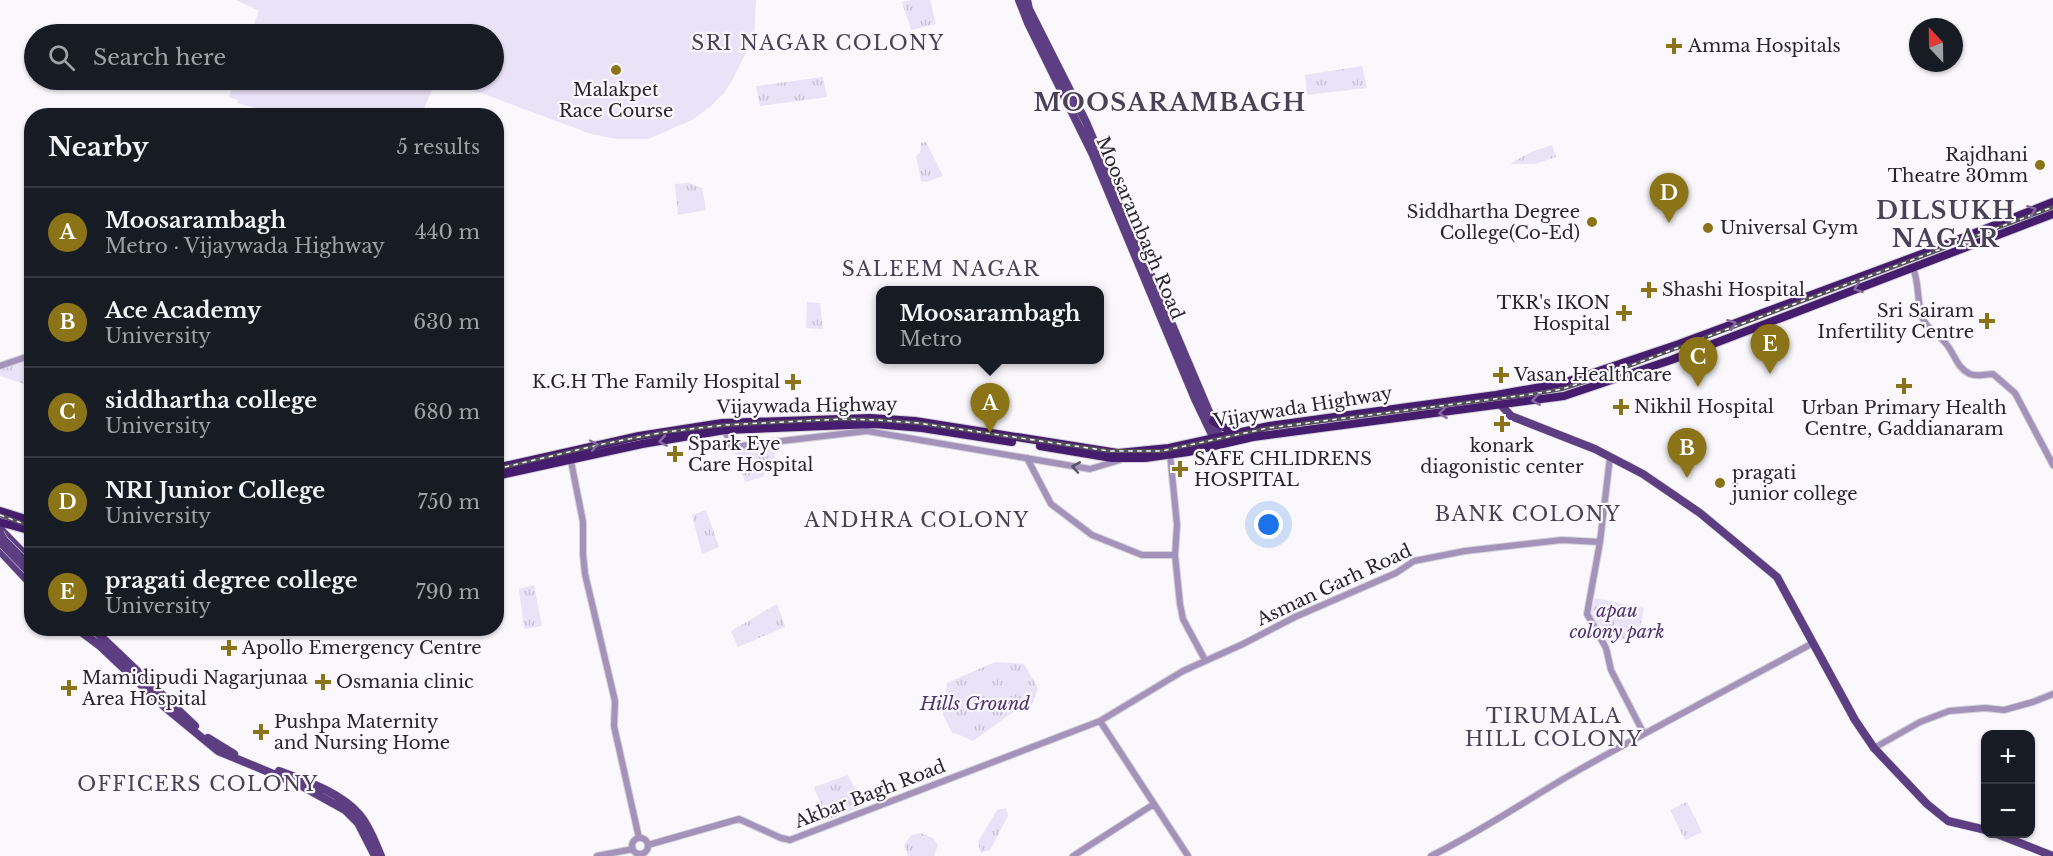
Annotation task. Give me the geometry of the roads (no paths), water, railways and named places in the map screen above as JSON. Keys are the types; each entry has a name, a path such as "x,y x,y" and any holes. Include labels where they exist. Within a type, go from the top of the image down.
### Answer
{"highway":[{"name":"Vijaywada Highway","path":"504,467 725,430 908,423 1124,459 1170,454 1234,433 1269,426 1496,394 1570,381 1667,348 1919,255 2053,202"},
{"name":"Vijaywada Highway","path":"504,474 639,436 722,423 870,418 1118,453 1218,440 1319,434 1378,421 1564,396 1671,360 2053,214"},
{"path":"1667,348 1671,360"},
{"path":"1570,381 1573,392"},
{"path":"1378,421 1379,411"},
{"path":"1213,421 1234,433"},
{"path":"0,511 24,518"},
{"path":"1,523 24,529"}],"main road":[{"name":"Moosarambagh Road","path":"1019,0 1093,155 1218,440"},
{"name":"Moosarambagh Road","path":"1026,0 1086,122 1213,421 1218,440"},
{"path":"1501,405 1508,414 1518,419 1595,449 1642,474 1700,513 1777,577 1855,720 1874,748 1927,804 1948,821 1981,829"},
{"path":"1,523 2,531 24,554"},
{"path":"0,533 24,560"},
{"path":"0,542 24,567"},
{"path":"14,545 1,552 24,576"},
{"path":"87,636 173,714 218,751 300,785 345,810 358,823 375,856"},
{"path":"90,636 95,642"},
{"path":"101,636 208,738 239,756 307,781 345,802 367,825 381,856"},
{"path":"102,636 105,640"},
{"path":"2006,838 2053,856"}],"street":[{"path":"1913,268 1916,275 1921,317 1928,327 1948,345 1958,364 1965,371 1975,375 1993,374 2015,393 2053,465"},
{"path":"0,366 24,358"},
{"path":"725,430 731,447 867,431 1090,469 1124,459"},
{"path":"1170,454 1177,525 1175,555 1183,619 1205,660"},
{"path":"569,455 583,522 585,574 613,691 614,726 639,838"},
{"path":"1611,457 1600,542 1587,614 1606,648 1611,670 1644,734"},
{"path":"1026,458 1051,504 1092,535 1142,555 1175,555"},
{"name":"Asman Garh Road","path":"1100,721 1183,671 1244,644 1302,614 1396,573 1414,561 1466,550 1562,540 1600,542"},
{"path":"1431,856 1473,835 1568,776 1813,643"},
{"path":"1874,748 1920,722 1949,711 1985,708 2004,710 2053,694"},
{"path":"1100,721 1188,856"},
{"name":"Akbar Bagh Road","path":"597,856 633,849 642,853 648,845 739,819 790,840 1100,721"},
{"path":"1073,856 1154,804"},
{"path":"633,849 633,842 639,838 646,840 648,845"}],"railway":[{"path":"504,467 665,432 725,425 842,419 918,423 1109,451 1162,451 1268,428 1533,394 1562,389 1597,378 2053,207"},
{"path":"0,515 24,524"}],"place":[{"name":"Amma Hospitals","path":"1674,46"},
{"name":"Malakpet Race Course","path":"616,70"},
{"name":"Rajdhani Theatre 30mm","path":"2040,165"},
{"name":"Siddhartha Degree College(Co-Ed)","path":"1592,222"},
{"name":"NRI Junior College","path":"1669,223"},
{"name":"Universal Gym","path":"1708,228"},
{"name":"Shashi Hospital","path":"1649,290"},
{"name":"TKR's IKON Hospital","path":"1624,313"},
{"name":"Sri Sairam Infertility Centre","path":"1987,321"},
{"name":"pragati degree college","path":"1770,374"},
{"name":"Vasan Healthcare","path":"1501,375"},
{"name":"K.G.H The Family Hospital","path":"793,382"},
{"name":"Urban Primary Health Centre, Gaddianaram","path":"1904,386"},
{"name":"siddhartha college","path":"1698,387"},
{"name":"Nikhil Hospital","path":"1621,407"},
{"name":"konark diagonistic center","path":"1502,424"},
{"name":"Moosarambagh","path":"990,433"},
{"name":"Spark Eye Care Hospital","path":"675,454"},
{"name":"SAFE CHLIDRENS HOSPITAL","path":"1180,469"},
{"name":"Ace Academy","path":"1687,478"},
{"name":"pragati junior college","path":"1720,483"},
{"name":"Apollo Emergency Centre","path":"229,648"},
{"name":"Osmania clinic","path":"323,682"},
{"name":"Mamidipudi Nagarjunaa Area Hospital","path":"69,688"},
{"name":"Pushpa Maternity and Nursing Home","path":"261,732"}],"district":[{"name":"SRI NAGAR COLONY","path":"818,43"},
{"name":"MOOSARAMBAGH","path":"1170,102"},
{"name":"DILSUKH NAGAR","path":"1946,224"},
{"name":"SALEEM NAGAR","path":"941,269"},
{"name":"BANK COLONY","path":"1528,514"},
{"name":"ANDHRA COLONY","path":"917,520"},
{"name":"TIRUMALA HILL COLONY","path":"1554,728"},
{"name":"OFFICERS COLONY","path":"198,784"}],"park label":[{"name":"apau colony park","path":"1617,621"},
{"name":"Hills Ground","path":"975,704"}]}
